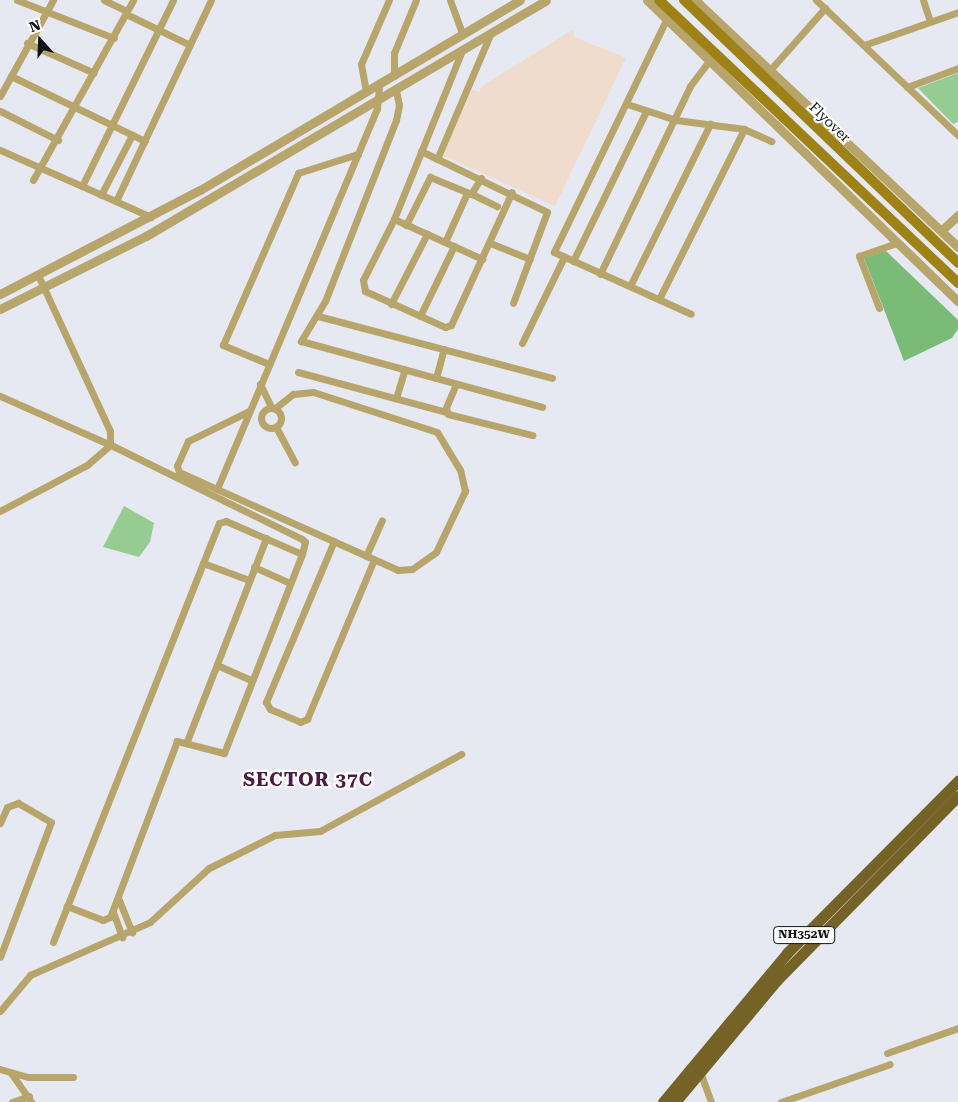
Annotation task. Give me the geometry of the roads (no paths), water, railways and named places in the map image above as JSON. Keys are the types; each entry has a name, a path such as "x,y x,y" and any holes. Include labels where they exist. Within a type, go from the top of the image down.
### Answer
{"highway":[{"name":"NH352W","path":"675,1102 698,1065 787,953 958,782"},
{"name":"NH352W","path":"663,1102 782,974 958,796"}],"main road":[{"path":"659,0 958,283"},
{"name":"Flyover","path":"684,0 958,263"}],"street":[{"path":"17,0 114,38"},
{"path":"0,96 53,0"},
{"path":"104,0 190,45"},
{"path":"33,180 76,108 133,0"},
{"path":"82,186 173,0"},
{"path":"116,202 211,0"},
{"path":"366,92 361,64 389,0"},
{"path":"394,76 394,53 416,0"},
{"path":"450,0 463,35"},
{"path":"0,294 151,218 520,0"},
{"path":"0,309 146,236 461,53 546,0"},
{"path":"647,0 667,18 708,62 958,301"},
{"path":"695,0 958,247"},
{"path":"816,0 956,131"},
{"path":"922,0 930,22"},
{"path":"770,70 825,8"},
{"path":"864,46 958,12"},
{"path":"667,18 554,252 691,314"},
{"path":"437,159 490,35"},
{"path":"28,43 94,73"},
{"path":"461,53 394,219 363,284 369,294 445,327 451,325 512,192"},
{"path":"600,274 676,120 690,86 708,62"},
{"path":"908,87 958,68"},
{"path":"11,76 145,141"},
{"path":"216,489 358,154 380,99 379,85"},
{"path":"396,90 399,105 396,120 318,316 301,341 542,407"},
{"path":"627,104 676,120 744,129 771,141"},
{"path":"0,111 58,140"},
{"path":"573,261 646,111"},
{"path":"630,286 710,124"},
{"path":"659,299 744,129"},
{"path":"101,195 132,135"},
{"path":"0,150 151,218"},
{"path":"421,151 512,192 546,212 514,303"},
{"path":"269,364 223,345 298,173 358,154"},
{"path":"406,224 430,177 497,206"},
{"path":"445,242 470,193 481,178"},
{"path":"942,230 958,215"},
{"path":"394,219 482,259"},
{"path":"391,304 427,234"},
{"path":"490,243 530,259"},
{"path":"879,308 859,256 896,243"},
{"path":"420,316 454,246"},
{"path":"522,343 564,257"},
{"path":"0,511 87,465 110,445 110,431 38,275"},
{"path":"318,316 552,378"},
{"path":"436,378 444,349"},
{"path":"396,398 405,369"},
{"path":"298,372 532,435"},
{"path":"260,384 281,419 276,427"},
{"path":"446,412 456,384"},
{"path":"260,420 263,411 273,408 293,394 313,392 430,429 442,437 460,470 465,491 436,552 420,565 404,570 374,560 179,472 182,453 195,437 247,415 260,420 266,427 276,427"},
{"path":"0,396 110,445 305,542 302,554 223,754 188,741 177,742 113,912 103,920 67,906"},
{"path":"276,427 295,462"},
{"path":"366,556 382,520"},
{"path":"53,942 203,563 223,521 302,554"},
{"path":"188,741 266,538"},
{"path":"334,541 266,702 270,709 300,722 307,718 374,560"},
{"path":"203,563 250,580"},
{"path":"254,567 290,583"},
{"path":"217,665 251,680"},
{"path":"0,1011 30,975 122,937 150,922 209,868 275,835 320,830 461,754"},
{"path":"0,822 6,807 18,803 51,822 0,957"},
{"path":"119,900 132,932"},
{"path":"113,912 122,937"},
{"path":"887,1053 958,1028"},
{"path":"781,1102 890,1064"},
{"path":"698,1065 711,1102"},
{"path":"0,1069 11,1073 73,1077"},
{"path":"11,1073 30,1099 12,1102"}],"district":[{"name":"SECTOR 37C","path":"308,780"}]}
